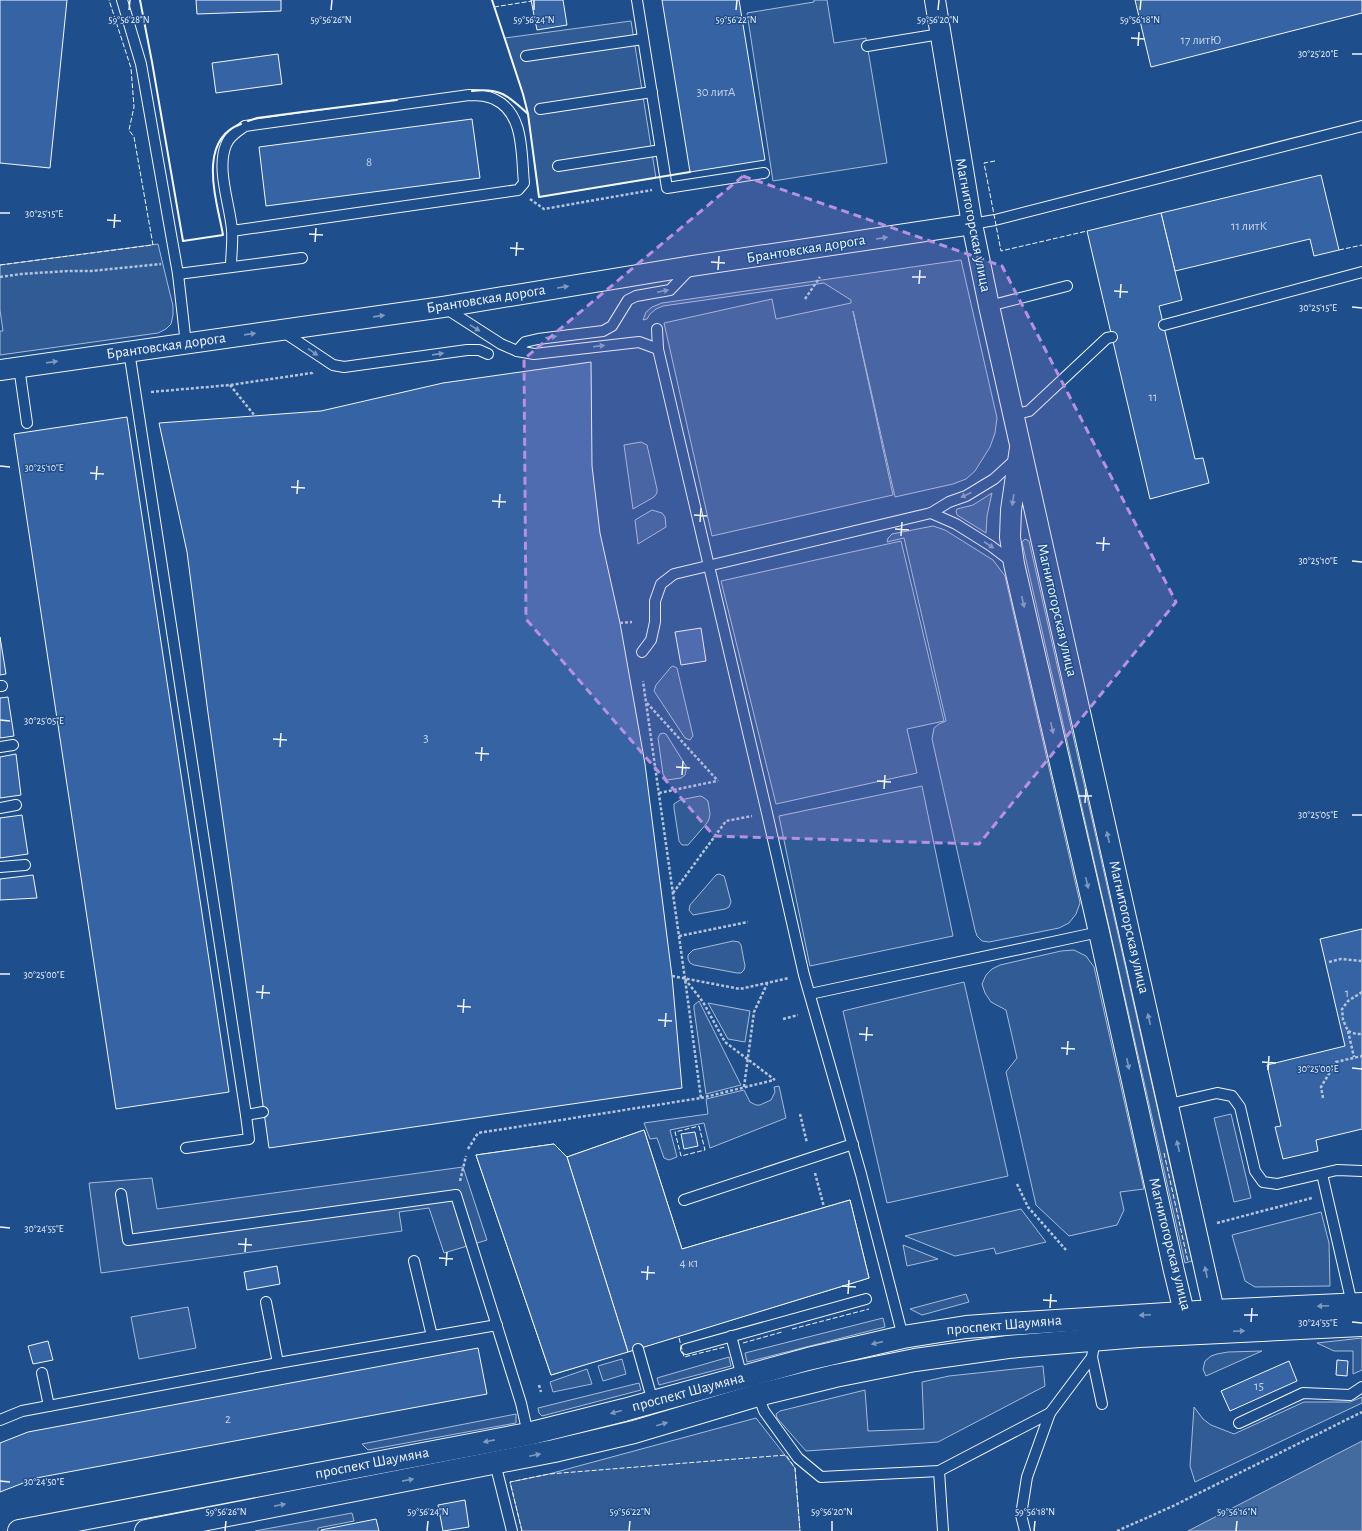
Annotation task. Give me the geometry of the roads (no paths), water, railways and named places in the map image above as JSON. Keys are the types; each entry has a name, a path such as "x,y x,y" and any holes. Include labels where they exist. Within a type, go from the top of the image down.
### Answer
{"street":[{"name":"Магнитогорская улица","path":"935,0 972,224 1014,415 1020,452 1169,1104 1214,1310 1200,1333 1184,1312 1099,932 1014,564 1010,537 1011,510 1020,452"},
{"name":"Брантовская дорога","path":"0,370 443,307 692,266 972,224"},
{"name":"проспект Шаумяна","path":"19,1531 528,1434 653,1402 808,1359 903,1337 972,1327 1093,1318 1214,1310 1357,1304"},
{"name":"проспект Шаумяна","path":"146,1531 554,1451 634,1432 758,1395 849,1373 915,1360 1008,1347 1094,1348 1200,1333 1362,1325"}],"lane":[{"path":"122,0 141,64 178,274 186,344"},
{"path":"637,0 667,188 764,173"},
{"path":"868,46 940,34"},
{"path":"526,56 643,39"},
{"path":"540,109 652,92"},
{"path":"231,267 232,231 223,159 226,144 234,133 245,126 469,95 483,96 494,99 509,112 516,122 520,135 524,183 518,190 232,231"},
{"path":"972,224 995,220 1362,126"},
{"path":"558,166 661,150"},
{"path":"178,274 302,258"},
{"path":"517,351 525,342 531,340 603,331 612,326 628,300 636,296 670,290 692,266"},
{"path":"1164,325 1362,272"},
{"path":"989,306 1066,286"},
{"path":"443,307 501,344 517,351 534,354 639,342 658,349"},
{"path":"656,329 658,349 804,975 853,1144 903,1337"},
{"path":"280,330 333,365 344,367 467,350 478,350 488,354"},
{"path":"1014,415 1029,411 1107,338 1112,337"},
{"path":"129,351 249,1139 186,1148"},
{"path":"19,367 27,423"},
{"path":"642,652 651,640 655,622 655,601 661,584 674,574 931,513 949,502 966,496 994,479 1020,452"},
{"path":"931,513 956,524 995,549 1014,564"},
{"path":"0,747 13,745"},
{"path":"0,808 16,805"},
{"path":"0,867 25,865"},
{"path":"810,994 1099,932"},
{"path":"1169,1104 1217,1093 1232,1096 1240,1107 1255,1171 1263,1182 1278,1184 1337,1170 1362,1171"},
{"path":"246,1115 263,1112"},
{"path":"684,1200 853,1144"},
{"path":"1322,1174 1357,1304"},
{"path":"121,1194 128,1240 456,1195 521,1403 528,1434"},
{"path":"414,1261 432,1336"},
{"path":"686,1349 866,1299"},
{"path":"266,1302 278,1363"},
{"path":"1093,1318 1094,1348 1102,1404"},
{"path":"0,1420 22,1411 278,1363 497,1325"},
{"path":"731,1336 742,1377"},
{"path":"1025,1531 1021,1515 1027,1477 1050,1413 1094,1348"},
{"path":"638,1349 653,1402"},
{"path":"42,1373 49,1406"},
{"path":"1239,1423 1303,1393 1350,1395 1362,1387"},
{"path":"758,1395 764,1411 798,1458 821,1477 939,1471 1050,1413"},
{"path":"495,1463 512,1531"},
{"path":"939,1471 942,1531"}]}
